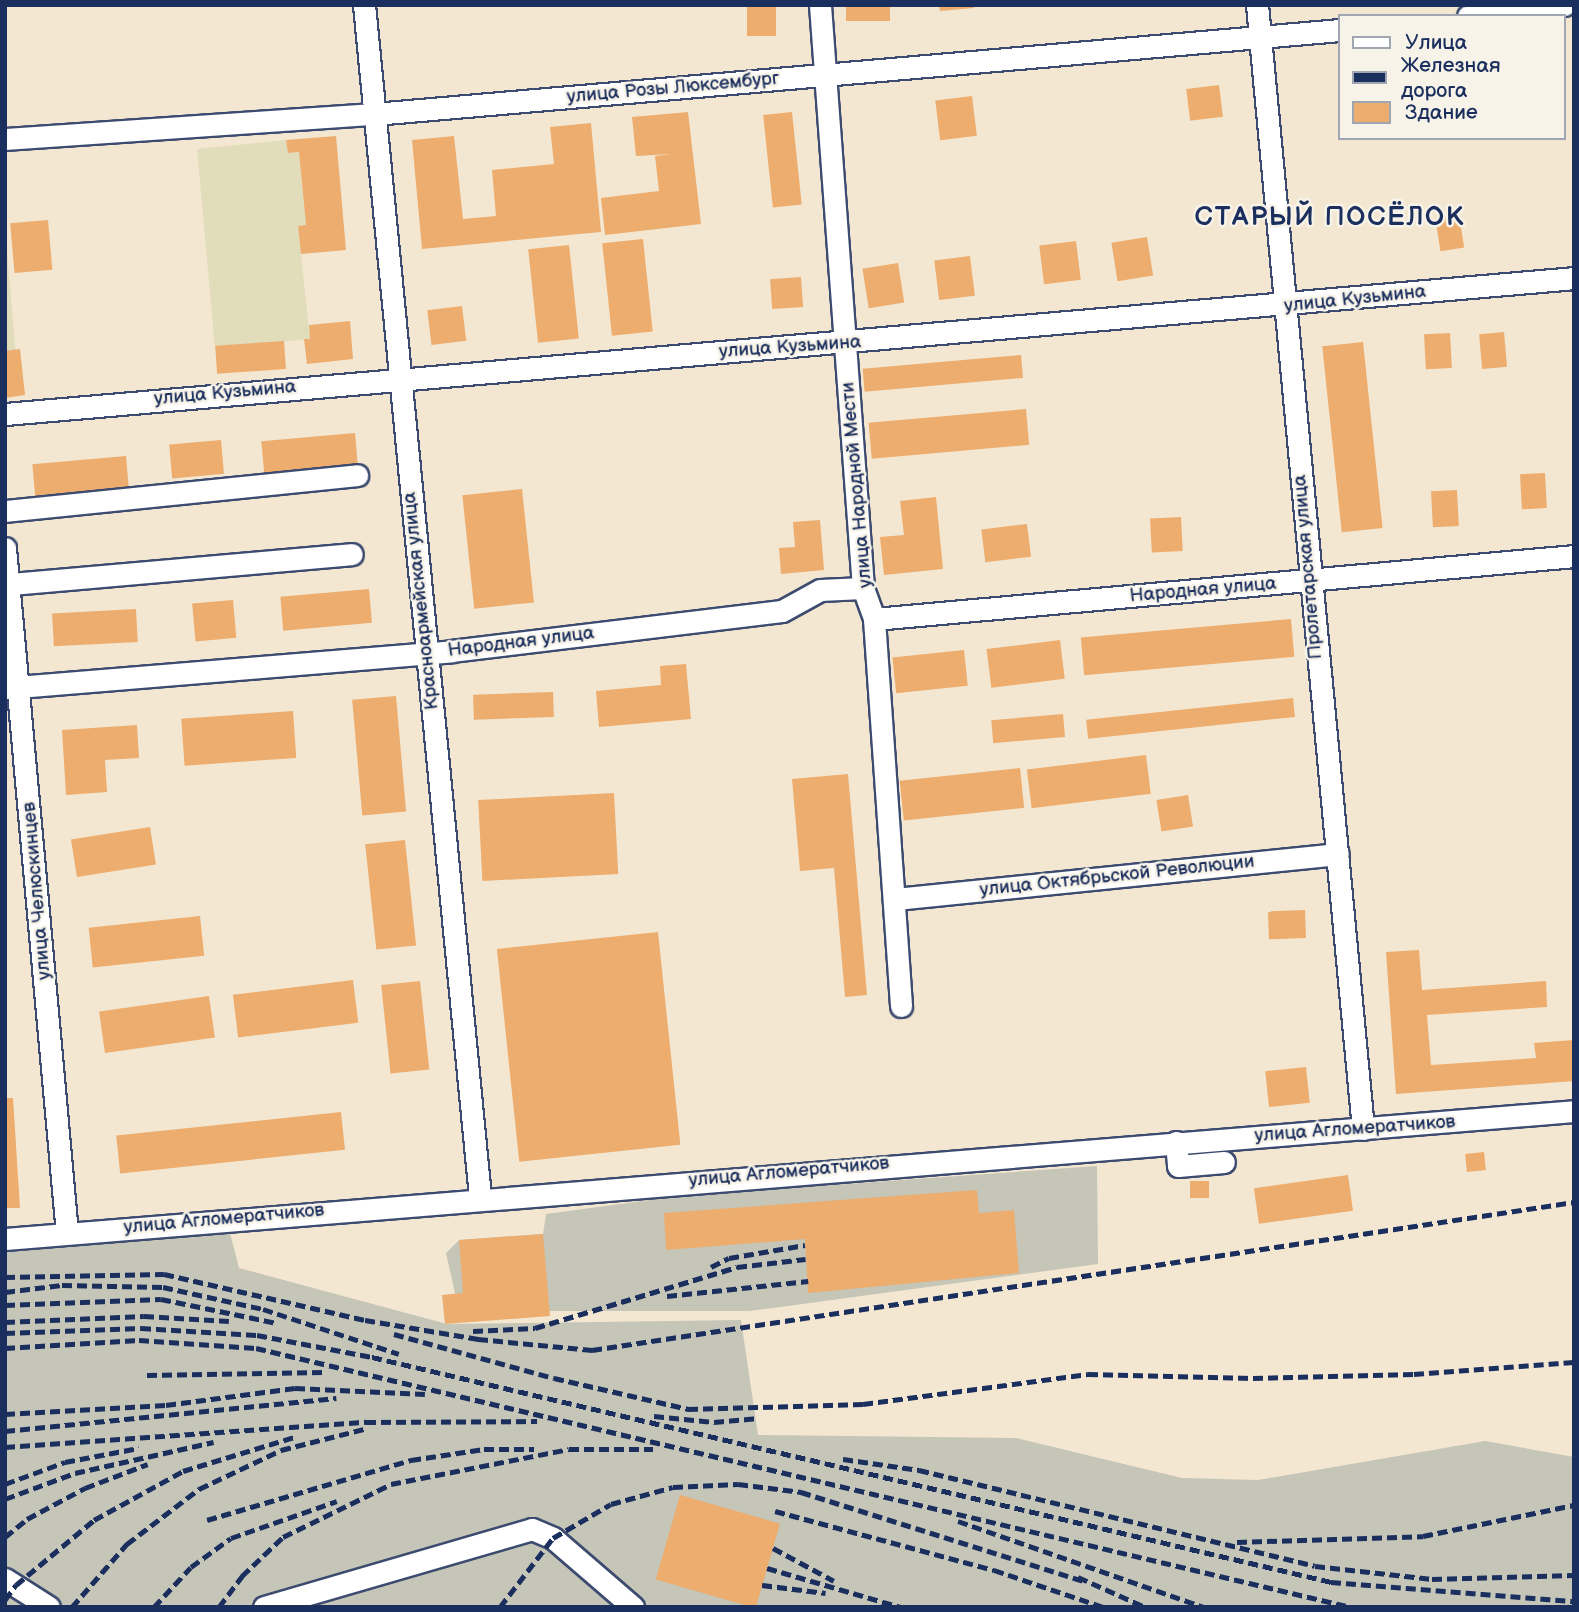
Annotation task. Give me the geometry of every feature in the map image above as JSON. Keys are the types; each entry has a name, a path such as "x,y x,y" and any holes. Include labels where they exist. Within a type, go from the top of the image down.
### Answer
{"street":[{"name":"Красноармейская улица","path":"364,5 480,1197"},
{"name":"улица Народной Мести","path":"820,5 863,588 874,619 896,899 901,1006"},
{"name":"Пролетарская улица","path":"1257,5 1308,580 1338,854 1363,1129"},
{"path":"1485,14 1564,5"},
{"name":"улица Розы Люксембург","path":"5,139 374,114 1338,30"},
{"name":"улица Кузьмина","path":"5,414 399,377 1285,306 1574,278"},
{"path":"5,511 357,475"},
{"name":"улица Челюскинцев","path":"5,548 10,584 12,688 67,1233"},
{"path":"10,584 352,554"},
{"name":"Народная улица","path":"874,619 1574,556"},
{"name":"Народная улица","path":"12,688 426,654 782,611 820,590 863,588"},
{"name":"улица Октябрьской Революции","path":"896,899 1338,854"},
{"name":"улица Агломератчиков","path":"5,1239 480,1197 1574,1111"},
{"path":"1176,1142 1178,1166 1224,1162"},
{"path":"264,1607 532,1529 553,1538 634,1607"},
{"path":"5,1579 47,1606"}],"shaded area":[{"path":"286,140 288,153 299,152 306,225 298,226 310,339 215,348 197,149"},
{"path":"5,228 18,380 5,381"},
{"path":"1097,1166 1098,1264 750,1311 459,1311 446,1253 459,1240 543,1234 546,1214 679,1196"},
{"path":"230,1233 239,1268 447,1324 741,1320 758,1435 1016,1438 1182,1478 1258,1480 1485,1441 1574,1457 1574,1607 5,1607 5,1251"}],"building":[{"path":"747,5 776,5 776,36 747,36"},
{"path":"846,5 890,5 890,21 846,21"},
{"path":"939,5 973,5 974,8 940,11"},
{"path":"1219,85 1223,117 1190,121 1186,89"},
{"path":"972,96 977,136 940,140 935,101"},
{"path":"688,112 701,224 605,235 601,198 659,191 655,156 673,154 636,156 632,117"},
{"path":"792,112 802,204 773,208 763,115"},
{"path":"591,123 601,232 422,249 412,140 454,136 463,219 496,216 492,170 554,164 550,127"},
{"path":"336,136 346,250 301,254 298,226 306,225 299,152 288,153 286,140"},
{"path":"1459,215 1464,248 1440,251 1435,219"},
{"path":"48,220 52,270 15,273 10,223"},
{"path":"1147,237 1153,276 1118,281 1111,243"},
{"path":"643,239 653,331 612,336 602,243"},
{"path":"1076,241 1081,280 1044,284 1039,246"},
{"path":"569,245 579,338 538,343 528,249"},
{"path":"970,256 975,296 939,300 934,260"},
{"path":"898,263 904,303 869,308 862,269"},
{"path":"801,277 803,307 772,309 770,279"},
{"path":"462,306 466,341 432,345 427,310"},
{"path":"350,321 353,359 307,364 304,339 310,339 309,325"},
{"path":"1504,332 1507,367 1482,369 1479,334"},
{"path":"1450,333 1452,368 1426,369 1424,334"},
{"path":"284,341 286,369 217,374 215,346"},
{"path":"1363,342 1383,528 1342,532 1322,346"},
{"path":"20,349 25,395 5,398 5,351"},
{"path":"1021,355 1023,378 865,392 863,369"},
{"path":"1026,409 1029,445 872,459 869,423"},
{"path":"355,433 358,466 264,474 261,441"},
{"path":"221,440 224,474 172,478 169,445"},
{"path":"126,456 129,489 35,497 32,464"},
{"path":"1545,473 1547,508 1522,509 1520,474"},
{"path":"522,489 534,602 474,609 462,495"},
{"path":"1457,490 1459,526 1433,527 1431,491"},
{"path":"936,497 943,569 884,575 880,537 904,535 900,501"},
{"path":"1181,517 1183,551 1152,553 1150,519"},
{"path":"820,520 824,570 781,574 779,548 795,547 793,522"},
{"path":"1027,524 1031,557 985,562 981,530"},
{"path":"369,589 372,623 283,631 280,597"},
{"path":"233,600 236,638 195,641 192,604"},
{"path":"136,609 138,642 54,646 52,613"},
{"path":"1291,619 1294,657 1084,675 1081,637"},
{"path":"1060,640 1065,679 991,688 987,649"},
{"path":"964,650 968,686 896,693 892,658"},
{"path":"686,664 691,719 599,727 596,691 661,685 660,666"},
{"path":"553,692 554,717 474,720 473,695"},
{"path":"396,696 406,812 362,815 352,700"},
{"path":"1293,698 1295,717 1088,739 1086,720"},
{"path":"293,711 296,758 185,766 181,719"},
{"path":"1063,714 1065,737 993,743 991,720"},
{"path":"137,725 139,758 105,760 107,792 66,795 62,730"},
{"path":"1146,755 1151,794 1032,808 1027,770"},
{"path":"1020,768 1024,808 904,820 900,781"},
{"path":"848,774 867,995 845,997 834,868 800,871 792,779"},
{"path":"614,793 618,874 482,881 478,800"},
{"path":"1188,795 1193,827 1161,832 1156,800"},
{"path":"150,827 156,865 77,877 71,840"},
{"path":"405,840 416,945 376,950 365,844"},
{"path":"1305,910 1306,938 1269,939 1268,911"},
{"path":"200,916 204,956 93,967 89,928"},
{"path":"658,932 680,1145 519,1162 497,949"},
{"path":"1419,950 1422,990 1546,981 1547,1007 1427,1015 1431,1065 1536,1058 1534,1043 1574,1040 1574,1081 1396,1094 1386,952"},
{"path":"353,980 358,1023 238,1037 233,995"},
{"path":"420,981 429,1070 391,1074 381,985"},
{"path":"209,996 215,1038 105,1053 99,1011"},
{"path":"1306,1067 1310,1103 1269,1107 1265,1071"},
{"path":"5,1098 13,1098 20,1208 5,1208"},
{"path":"341,1112 345,1150 120,1173 116,1136"},
{"path":"1484,1152 1486,1170 1467,1172 1465,1154"},
{"path":"1348,1175 1353,1211 1259,1224 1254,1188"},
{"path":"1190,1181 1209,1181 1209,1198 1190,1198"},
{"path":"977,1190 979,1213 1014,1210 1019,1273 808,1293 805,1239 666,1250 664,1213"},
{"path":"543,1234 550,1316 445,1324 442,1295 463,1293 459,1240"},
{"path":"680,1495 780,1524 756,1607 656,1580"}],"railway":[{"path":"5,1277 164,1274 365,1320 478,1339 592,1350 1574,1202"},
{"path":"711,1267 729,1258 805,1245"},
{"path":"473,1331 535,1328 737,1267 806,1259"},
{"path":"667,1296 808,1281"},
{"path":"5,1292 62,1285 163,1287 263,1309 399,1354"},
{"path":"5,1305 161,1299 277,1323"},
{"path":"5,1322 144,1316 229,1321"},
{"path":"5,1333 141,1328 257,1335 372,1357 1331,1582 1574,1601"},
{"path":"394,1334 554,1378 688,1409 863,1404 1088,1374 1253,1378 1414,1374 1574,1362"},
{"path":"5,1348 139,1340 256,1348 1351,1607"},
{"path":"147,1375 324,1372"},
{"path":"5,1414 166,1405 295,1388 425,1394"},
{"path":"5,1431 336,1398"},
{"path":"654,1416 714,1422 759,1418"},
{"path":"5,1447 366,1422 537,1421"},
{"path":"72,1607 127,1544 199,1489 281,1450 364,1429"},
{"path":"5,1600 16,1585 94,1520 183,1471 294,1437"},
{"path":"5,1499 75,1473 214,1442"},
{"path":"5,1484 65,1462 139,1448"},
{"path":"207,1520 411,1460 484,1449 534,1449"},
{"path":"219,1607 242,1576 283,1537 391,1484 569,1449 653,1449"},
{"path":"843,1459 919,1470 1315,1566 1432,1579 1574,1575"},
{"path":"5,1537 27,1519 85,1488 148,1464"},
{"path":"500,1607 553,1538 611,1504 673,1487 738,1484 801,1492 1087,1582"},
{"path":"154,1607 191,1567 231,1538 337,1501"},
{"path":"1237,1542 1423,1536 1574,1505"},
{"path":"775,1511 994,1570 1103,1607"},
{"path":"958,1521 1203,1607"},
{"path":"773,1548 834,1581"},
{"path":"767,1568 900,1607"},
{"path":"1078,1577 1145,1607"},
{"path":"762,1585 826,1593"}],"district":[{"name":"СТАРЫЙ ПОСЁЛОК","path":"1330,218"}]}
